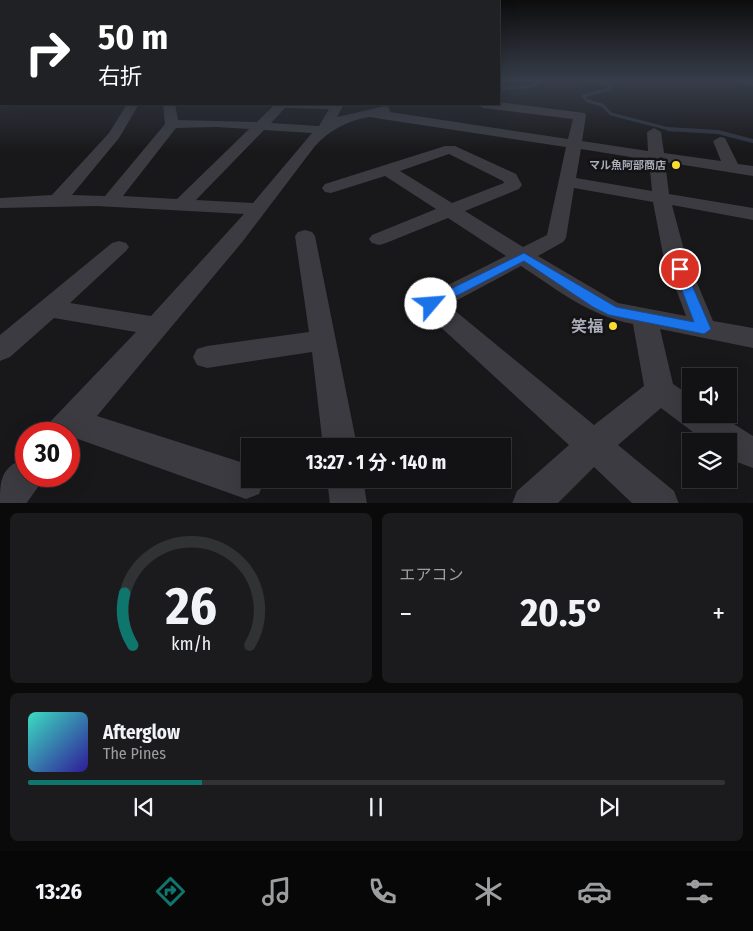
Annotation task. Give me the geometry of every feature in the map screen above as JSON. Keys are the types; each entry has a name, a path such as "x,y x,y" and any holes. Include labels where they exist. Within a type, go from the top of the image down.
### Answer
{"street":[{"path":"57,201 114,136 132,105"},
{"path":"168,105 172,124"},
{"path":"180,206 281,105"},
{"path":"71,422 236,237 256,209 323,130 337,105"},
{"path":"109,202 172,124 216,122 323,130 347,117 389,109 394,105"},
{"path":"491,105 580,116 556,238 431,304 660,503"},
{"path":"370,113 731,167 752,174"},
{"path":"654,132 661,198 674,254 704,329"},
{"path":"720,141 731,167"},
{"path":"331,188 450,149 510,178 513,185 379,240"},
{"path":"387,170 597,304 613,311 645,318 753,338"},
{"path":"568,182 753,214"},
{"path":"0,203 109,202 256,209"},
{"path":"305,236 324,340 339,438"},
{"path":"0,350 119,247"},
{"path":"49,308 156,326"},
{"path":"645,318 660,391 682,406"},
{"path":"207,357 324,340"},
{"path":"531,503 592,446 660,391"},
{"path":"706,423 744,450 753,452"},
{"path":"80,432 241,480"},
{"path":"3,503 16,487"},
{"path":"346,488 349,503"}],"waterway":[{"path":"600,104 611,114 669,129"},
{"path":"669,129 718,132 753,141"}],"place":[{"name":"マル魚阿部商店","path":"676,165"},
{"name":"笑福","path":"613,326"}],"route":[{"path":"431,304 524,256 597,304 613,311 704,329 680,269"}]}
